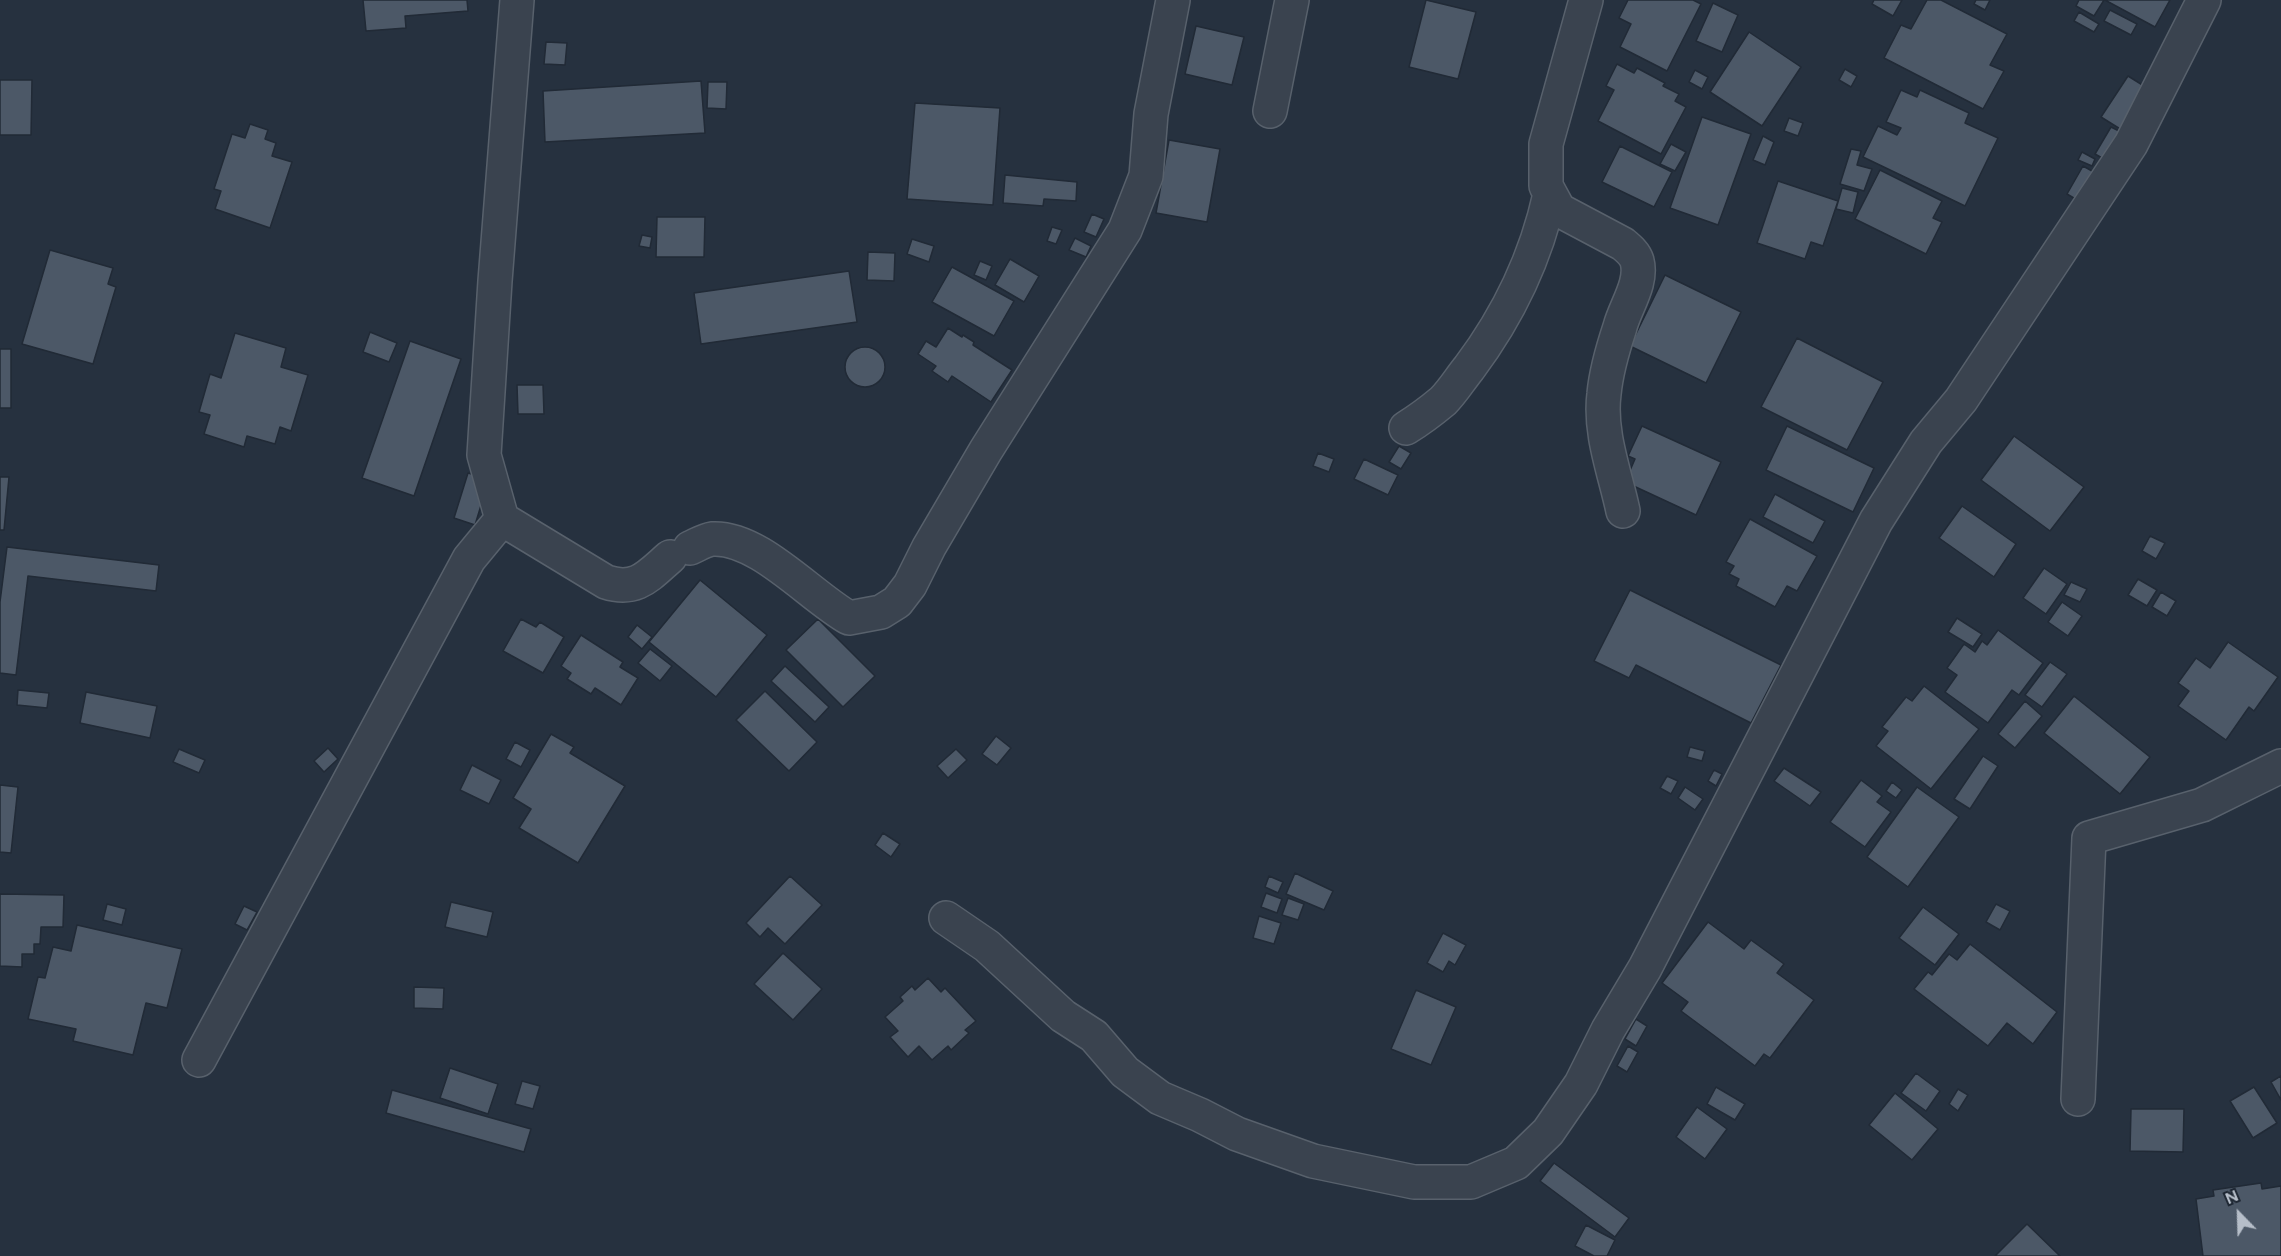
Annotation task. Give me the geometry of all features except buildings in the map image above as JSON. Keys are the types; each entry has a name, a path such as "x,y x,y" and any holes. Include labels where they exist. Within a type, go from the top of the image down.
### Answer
{"street":[{"path":"517,0 484,455 502,519 606,582 618,586 639,584 680,552 710,539 745,545 767,558 831,608 849,618 881,612 897,602 986,450 1125,230 1146,176 1151,114 1173,0"},
{"path":"1270,111 1292,0"},
{"path":"1586,0 1546,144 1546,186 1559,210 1623,244 1637,261 1636,287 1620,325 1604,393 1606,439 1623,511"},
{"path":"946,918 987,946 1063,1016 1094,1036 1125,1072 1160,1098 1237,1134 1313,1161 1414,1182 1471,1182 1516,1163 1548,1132 1581,1084 1608,1030 1645,968 1876,521 1926,442 1961,400 2132,144 2204,0"},
{"path":"1406,428 1444,399 1478,356 1497,326 1522,283 1544,220 1550,194"},
{"path":"199,1060 469,559 502,519"},
{"path":"2078,1100 2090,838 2202,805 2281,766"}]}
